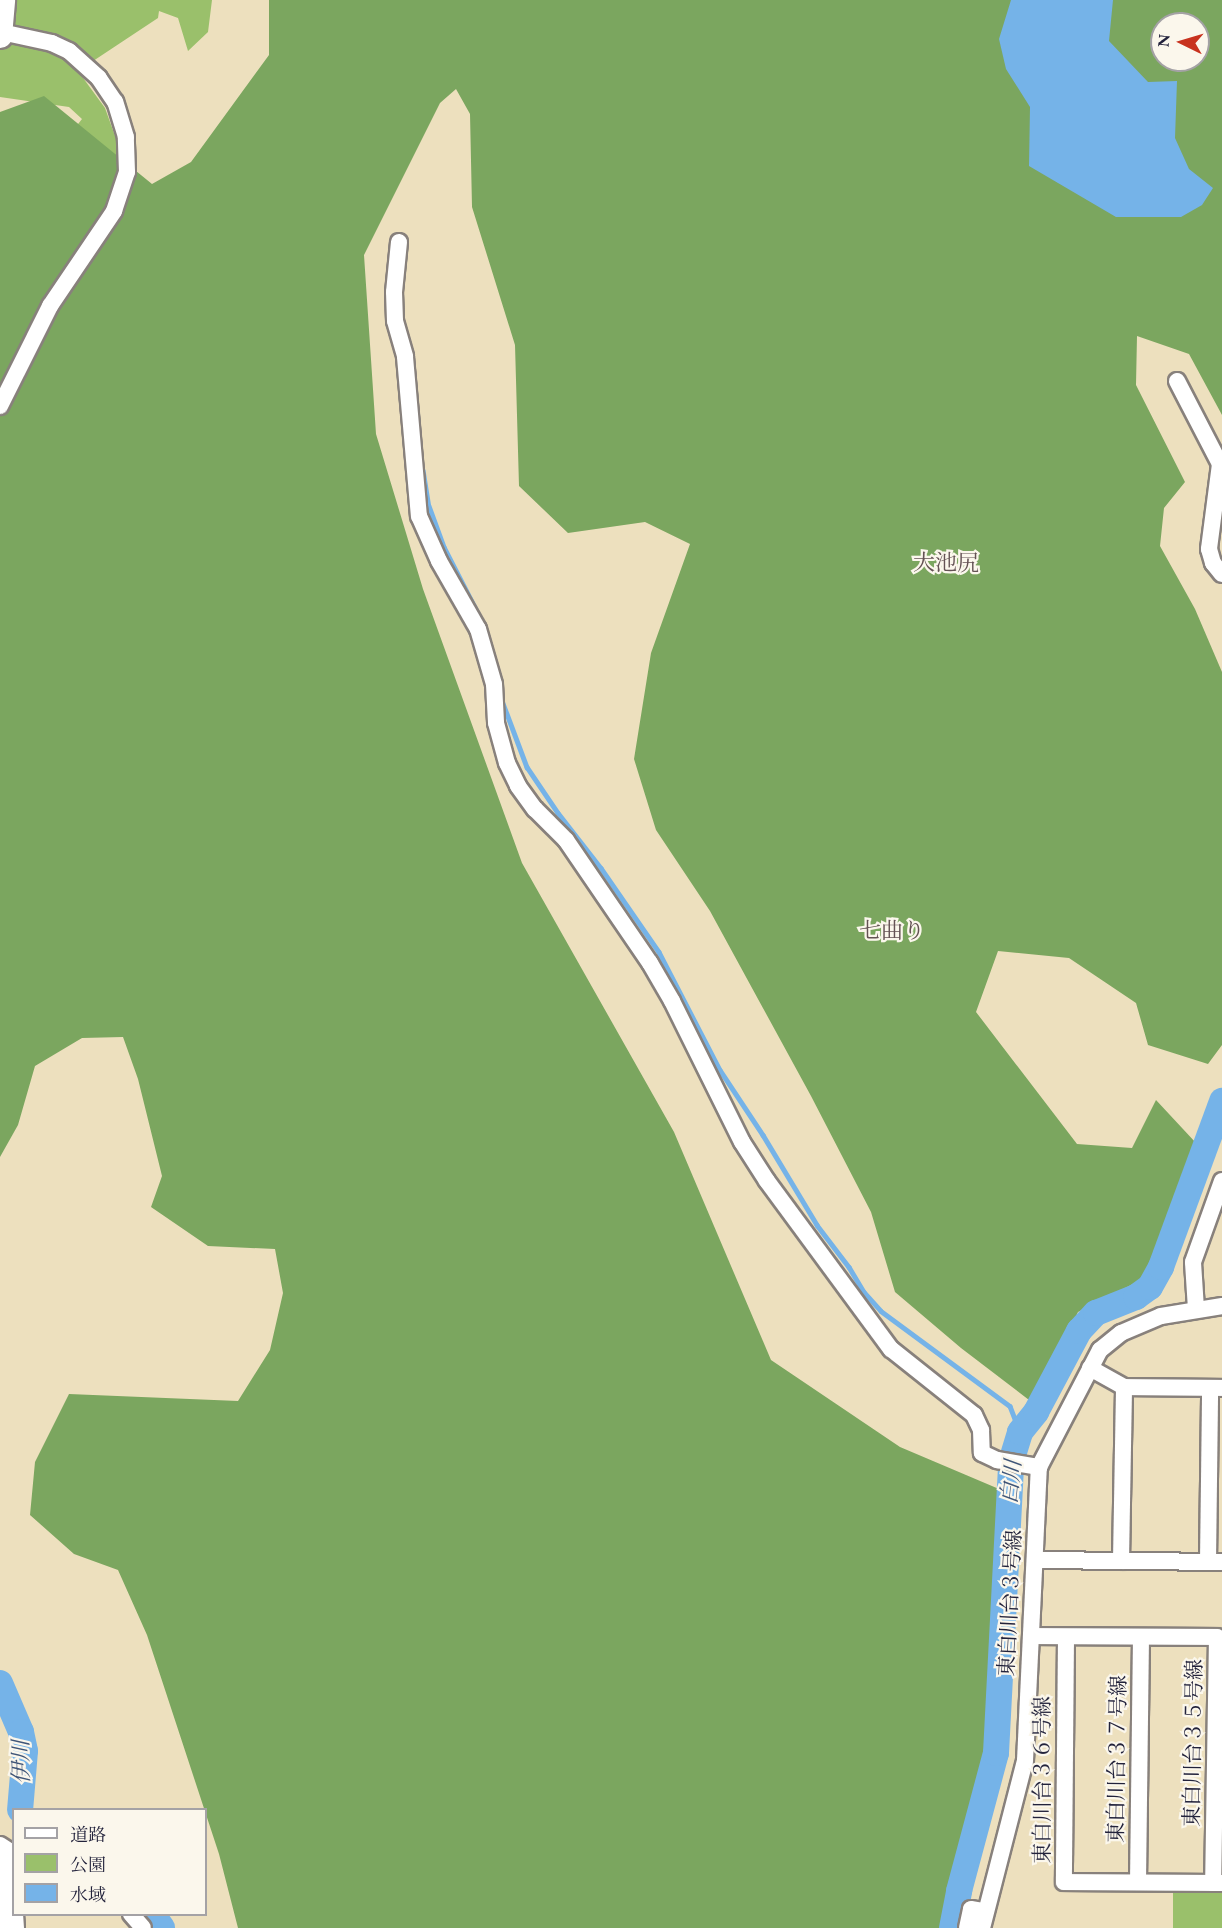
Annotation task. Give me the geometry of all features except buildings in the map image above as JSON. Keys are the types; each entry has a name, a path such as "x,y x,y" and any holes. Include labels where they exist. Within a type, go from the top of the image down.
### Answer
{"main road":[{"path":"0,1861 7,1885 10,1928"}],"street":[{"path":"0,406 50,306 114,211 122,193 127,171 126,137 115,102 99,78 69,51 52,43 1,34 3,0"},
{"path":"399,242 394,292 395,321 405,357 419,516 440,561 477,629 494,684 496,723 507,763 518,786 535,809 566,840 650,963 672,1001 742,1142 799,1228 852,1294 891,1350 974,1415 981,1430 982,1454 997,1460 1039,1467"},
{"path":"1177,381 1220,464 1209,549 1213,563 1222,574"},
{"path":"1196,1309 1193,1262 1222,1181"},
{"name":"東白川台３号線","path":"983,1919 1025,1761 1039,1467 1100,1350 1121,1332 1161,1316 1222,1306"},
{"path":"1035,1560 1215,1562 1216,1388 1124,1388 1090,1368"},
{"path":"1121,1561 1124,1388"},
{"name":"東白川台３５号線","path":"1032,1636 1217,1637 1217,1883"},
{"name":"東白川台３６号線","path":"1066,1637 1064,1882 1217,1883"},
{"name":"東白川台３７号線","path":"1138,1882 1141,1637"},
{"path":"967,1928 971,1910 983,1919"},
{"path":"132,1916 143,1928"}],"green space":[{"path":"0,0 212,0 208,32 188,51 178,18 159,11 158,18 78,71 105,108 119,147 103,206 0,223 82,119 69,107 0,97"},
{"path":"269,0 1222,0 1222,415 1189,354 1137,336 1136,385 1185,482 1164,508 1160,546 1195,609 1222,672 1222,1045 1208,1064 1148,1045 1136,1003 1069,958 998,951 976,1012 1077,1144 1132,1148 1156,1100 1196,1143 1143,1279 1078,1312 1050,1371 1029,1400 961,1348 895,1292 871,1212 811,1096 710,911 656,830 634,759 651,653 690,544 645,522 568,533 519,486 515,345 472,207 470,114 456,89 440,103 364,255 376,434 423,589 522,863 674,1132 771,1360 900,1447 999,1489 990,1760 965,1842 949,1882 942,1928 238,1928 207,1818 207,1808 204,1808 147,1635 118,1570 74,1554 30,1515 35,1462 69,1394 238,1401 270,1350 283,1293 275,1249 208,1246 151,1207 162,1176 138,1079 123,1037 82,1038 35,1066 18,1125 0,1157 0,112 44,96 152,184 191,162 269,55"},
{"path":"1173,1891 1222,1891 1222,1928 1173,1928"}],"water":[{"path":"1011,0 1113,0 1109,41 1148,82 1177,81 1175,138 1189,169 1213,188 1202,205 1181,217 1116,217 1029,166 1030,107 1006,69 999,39"}],"waterway":[{"path":"423,470 429,506 444,547 480,617"},
{"path":"501,698 527,767 659,952 720,1070 763,1135 817,1225 849,1267 864,1292 881,1311 1010,1406 1020,1432"},
{"name":"白川","path":"952,1928 959,1891 996,1753 1011,1462 1020,1432 1036,1412 1079,1331 1096,1313 1136,1297 1150,1287 1161,1267 1222,1101"},
{"name":"伊川","path":"0,1683 21,1732 25,1751 20,1808"},
{"name":"伊川","path":"153,1916 162,1928"}],"district":[{"name":"大池尻","path":"946,563"},
{"name":"七曲り","path":"892,931"}]}
